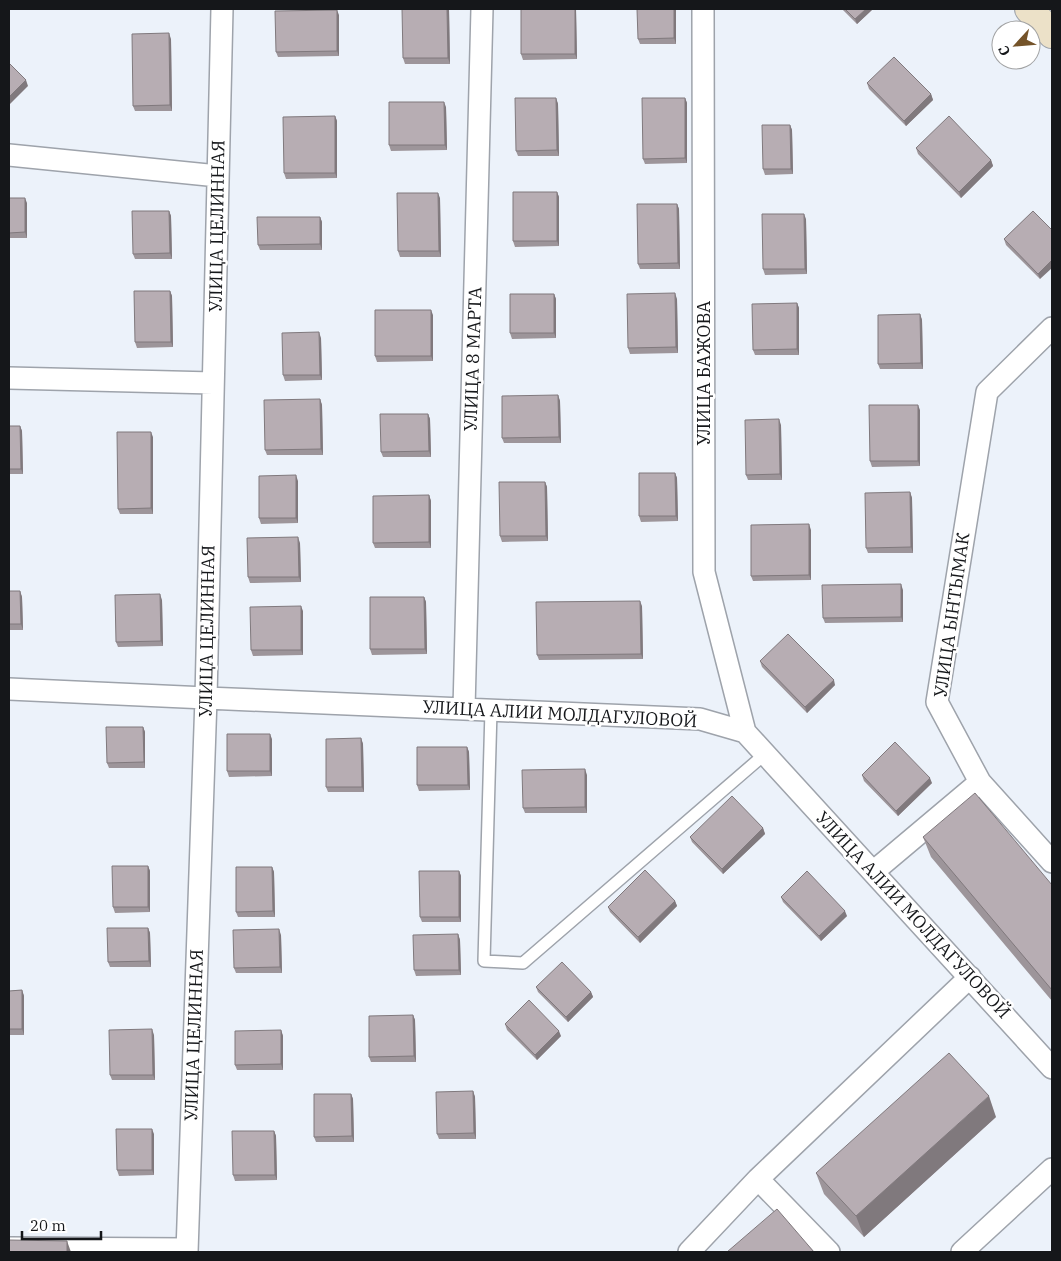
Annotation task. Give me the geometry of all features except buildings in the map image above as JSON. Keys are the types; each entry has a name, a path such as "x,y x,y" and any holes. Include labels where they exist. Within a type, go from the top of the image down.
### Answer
{"street":[{"name":"УЛИЦА ЦЕЛИННАЯ","path":"187,1251 206,698 222,9"},
{"name":"УЛИЦА 8 МАРТА","path":"464,709 482,9"},
{"name":"УЛИЦА БАЖОВА","path":"703,9 704,572 745,732"},
{"path":"1029,9 1052,34"},
{"path":"9,155 218,176"},
{"name":"УЛИЦА ЫНТЫМАК","path":"1052,328 987,392 937,702 980,782 1052,862"},
{"path":"9,378 213,383"},
{"name":"УЛИЦА АЛИИ МОЛДАГУЛОВОЙ","path":"9,689 700,719 745,732 1052,1068"},
{"path":"873,872 980,782"},
{"path":"689,1252 758,1179 970,977"},
{"path":"962,1252 1052,1168"},
{"path":"758,1179 829,1252"},
{"path":"9,1248 187,1251"}],"lane":[{"path":"491,710 484,961 523,963 765,754"}]}
